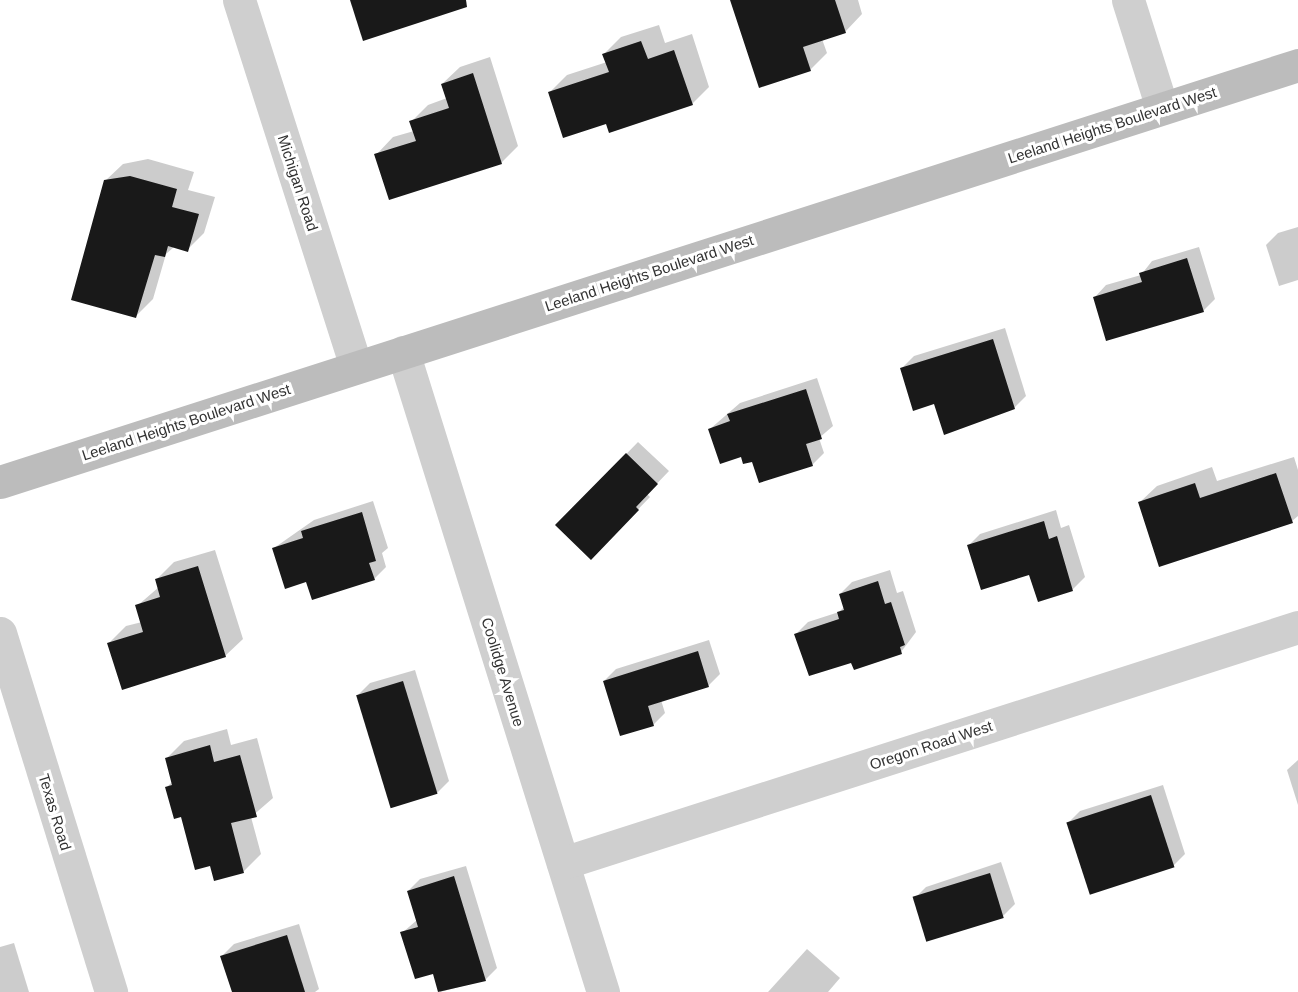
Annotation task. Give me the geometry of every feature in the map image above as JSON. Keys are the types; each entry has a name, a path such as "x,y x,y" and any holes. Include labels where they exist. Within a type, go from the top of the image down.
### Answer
{"main road":[{"name":"Leeland Heights Boulevard West","path":"0,482 1298,65"}],"street":[{"name":"Michigan Road","path":"239,0 356,367"},
{"path":"1128,0 1162,108"},
{"name":"Coolidge Avenue","path":"403,352 603,992"},
{"name":"Oregon Road West","path":"563,863 1298,627"},
{"name":"Texas Road","path":"0,633 111,992"}],"building":[{"path":"350,0 466,0 467,7 363,41"},
{"path":"730,0 835,0 846,33 803,47 811,71 759,88"},
{"path":"641,41 648,59 674,50 693,105 609,133 606,124 563,138 548,92 609,72 602,54"},
{"path":"473,73 502,164 389,200 374,154 416,141 409,121 449,108 441,84"},
{"path":"130,176 177,189 172,207 199,214 188,252 168,246 165,257 155,255 136,318 71,300 104,180"},
{"path":"1187,258 1204,312 1106,341 1093,297 1142,282 1139,273"},
{"path":"993,339 1015,409 944,435 934,404 913,411 900,368"},
{"path":"806,389 822,439 806,444 813,466 759,483 752,462 743,464 741,457 720,464 708,429 730,421 727,414"},
{"path":"626,453 658,484 636,507 639,510 591,560 555,525"},
{"path":"1276,473 1293,523 1159,567 1138,502 1195,483 1200,498"},
{"path":"362,512 376,561 369,563 375,580 312,600 306,582 285,589 272,548 303,538 301,531"},
{"path":"1044,521 1049,539 1057,536 1073,591 1038,602 1029,575 981,590 967,545"},
{"path":"198,566 226,657 122,690 107,643 143,632 135,605 160,597 155,579"},
{"path":"878,581 885,604 891,602 905,645 900,647 902,654 854,670 851,663 809,676 794,634 839,619 837,612 844,610 839,594"},
{"path":"698,651 709,687 648,706 654,726 620,736 603,681"},
{"path":"403,681 437,794 391,808 356,695"},
{"path":"210,745 214,762 240,755 257,817 231,823 244,873 214,881 210,866 195,870 181,817 174,819 165,787 172,785 165,758"},
{"path":"1151,795 1174,867 1090,895 1066,823"},
{"path":"990,873 1004,918 926,942 913,897"},
{"path":"454,876 486,981 438,992 433,974 415,979 400,932 418,927 407,891"},
{"path":"287,935 305,992 232,992 220,956"}]}
